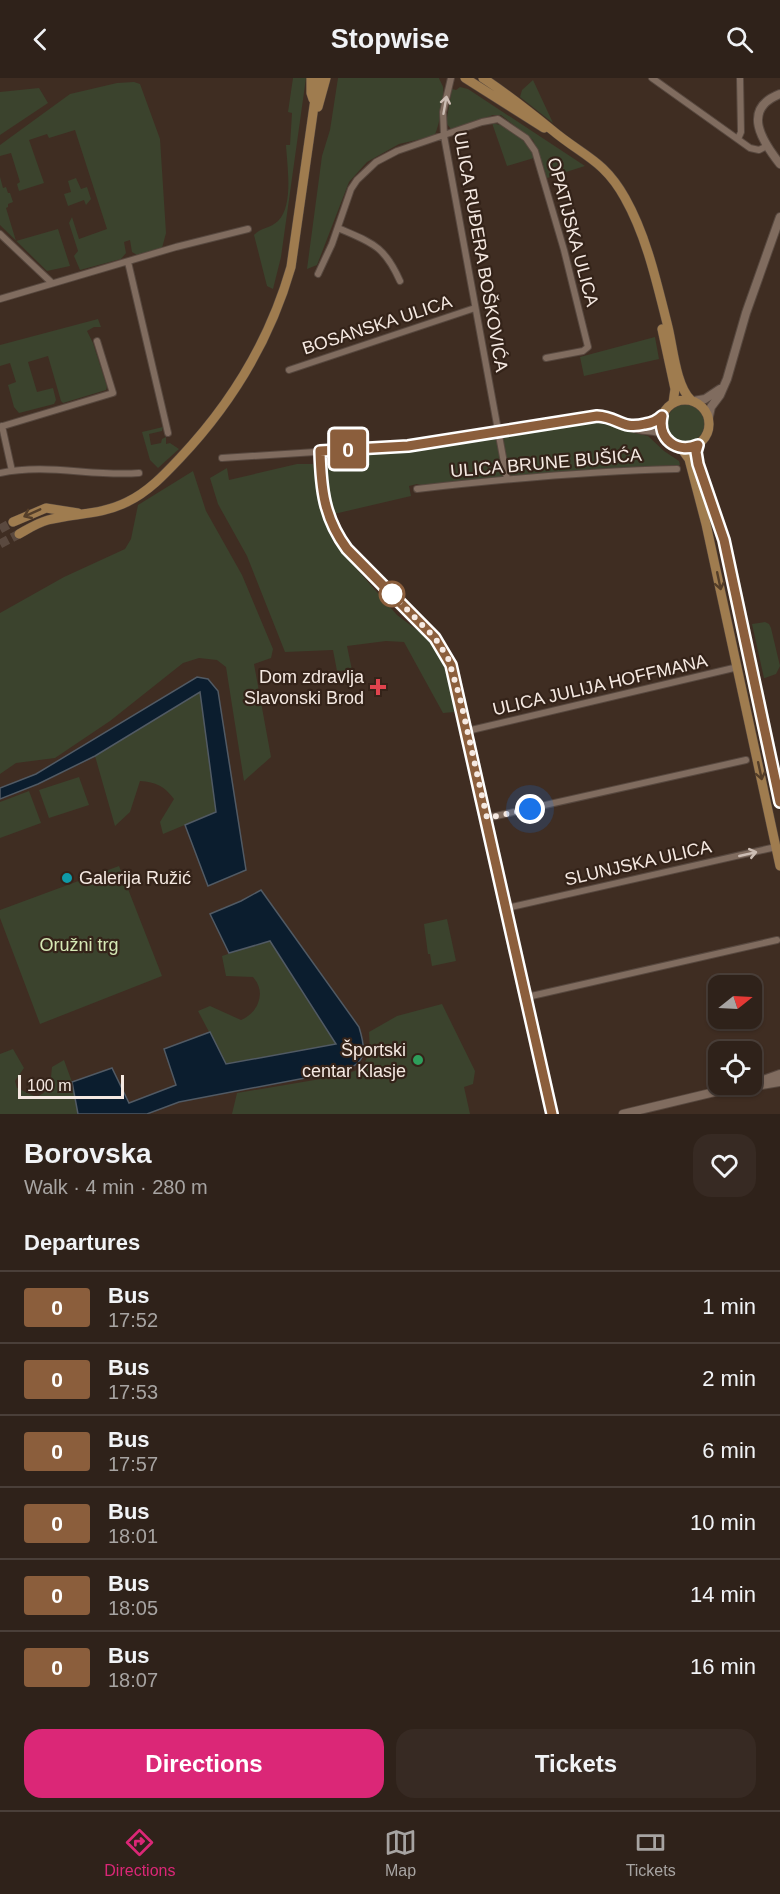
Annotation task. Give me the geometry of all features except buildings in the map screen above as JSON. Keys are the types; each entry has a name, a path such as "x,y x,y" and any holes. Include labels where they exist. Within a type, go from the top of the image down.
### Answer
{"main road":[{"path":"311,78 311,93 315,103"},
{"path":"19,534 45,521 90,514 125,504 157,481 217,417 252,362 274,319 291,267 318,78"},
{"path":"314,114 320,105 326,78"},
{"path":"465,78 533,122 554,132"},
{"path":"483,78 523,106 554,132 593,158 619,187 642,236 682,388 709,416"},
{"path":"780,94 766,101 758,113 758,126 767,146 780,164"},
{"path":"780,217 746,313 730,371 720,395 711,407 708,433 698,445 696,452 724,540 780,802"},
{"path":"660,300 662,329 675,390 673,403"},
{"path":"723,387 705,399 685,399 673,403 662,416 661,422 663,435 668,441 681,448 689,459 701,503 780,866"},
{"path":"681,448 698,445"},
{"path":"13,522 46,507 90,514"},
{"path":"762,1080 780,1074"},
{"path":"762,1085 780,1082"},
{"path":"622,1114 708,1094"}],"street":[{"name":"ULICA RUĐERA BOŠKOVIĆA","path":"451,78 443,112 444,135 507,479"},
{"path":"652,78 755,150 762,150 767,146"},
{"path":"738,139 741,132 740,78"},
{"name":"OPATIJSKA ULICA","path":"444,135 498,119 526,138 535,151 564,250 588,347 583,351 546,358"},
{"path":"318,274 338,228 351,189 357,180 388,154 444,135"},
{"path":"338,228 378,248 390,261 400,281"},
{"path":"0,299 176,247 248,229"},
{"path":"0,234 52,283"},
{"path":"128,262 168,433"},
{"name":"BOSANSKA ULICA","path":"289,370 475,308"},
{"path":"12,471 1,426 114,393 97,341"},
{"path":"222,458 408,446 597,416 609,417 632,428 663,435"},
{"path":"632,428 655,422 662,416"},
{"path":"320,451 325,506 332,526 347,549 435,638 451,665 553,1114"},
{"path":"0,473 49,468 122,474 139,473"},
{"name":"ULICA BRUNE BUŠIĆA","path":"417,489 612,470 677,469"},
{"name":"ULICA JULIJA HOFFMANA","path":"467,731 738,667"},
{"path":"487,818 746,760"},
{"name":"SLUNJSKA ULICA","path":"507,908 776,847"},
{"path":"527,997 777,940"}],"green space":[{"path":"293,78 306,78 281,257 273,289 267,286 254,235 278,221 286,205 288,184 286,145 290,145 292,113 288,112"},
{"path":"338,78 439,78 443,86 441,112 434,136 399,144 367,162 349,182 317,265 307,269 322,156 330,130"},
{"path":"533,80 553,123 520,97 522,90"},
{"path":"117,83 140,84 160,139 166,233 162,248 137,255 132,252 130,240 124,242 126,253 121,259 80,270 74,256 78,251 69,223 72,217 79,239 107,229 75,130 49,138 47,134 29,140 44,183 19,191 17,184 20,182 11,153 0,156 0,145 70,94"},
{"path":"460,87 468,89 585,166 547,178 533,140 501,115 493,115 451,129 446,123 452,89 456,90"},
{"path":"39,88 48,103 0,135 0,92"},
{"path":"492,123 505,127 518,135 528,146 534,158 507,166"},
{"path":"0,177 3,188 6,187 13,202 6,208 16,241 0,225"},
{"path":"76,178 81,189 87,187 91,199 86,205 84,200 68,206 64,194 71,192 68,181"},
{"path":"58,229 70,266 47,271 16,241"},
{"path":"98,319 101,327 94,327 87,331 93,343 106,390 63,403 48,356 28,362 37,392 53,388 56,400 54,404 19,413 14,407 8,385 16,382 10,363 0,366 0,345"},
{"path":"655,337 659,359 584,376 580,357"},
{"path":"686,404 693,405 699,410 704,416 704,430 699,436 693,441 686,442 679,441 673,436 668,430 667,423 668,416 673,410 679,405"},
{"path":"593,420 604,421 630,432 648,436 679,461 680,465 553,472 426,486 417,484 409,486 411,496 334,514 327,477 330,457 431,446"},
{"path":"163,427 162,431 149,434 151,445 161,443 166,437 166,444 170,443 179,449 158,468 150,460 142,432"},
{"path":"297,464 313,464 318,500 334,543 397,615 425,636 442,659 453,698 454,712 443,713 404,642 386,641 347,646 352,670 337,671 333,650 285,652 247,556 218,504 210,478 227,468 229,480"},
{"path":"193,471 206,511 242,575 273,649 271,658 254,664 271,757 244,781 226,667 217,660 199,658 183,663 110,721 55,758 16,763 0,774 0,613 64,577 125,549 131,539 138,505"},
{"path":"765,622 771,628 780,666 776,674 764,678 752,624"},
{"path":"201,691 216,812 163,834 160,822 174,799 159,786 151,782 140,781 130,812 115,826 95,756"},
{"path":"79,777 89,805 49,818 39,790"},
{"path":"29,791 41,823 0,838 0,802"},
{"name":"Oružni trg","path":"119,866 162,976 40,1024 0,918 0,910"},
{"path":"447,919 456,961 432,966 424,924"},
{"path":"270,940 337,1044 226,1064 198,1011 210,1006 241,1020 247,1017 259,1002 257,983 253,977 226,976 222,956"},
{"name":"Športski centar Klasje","path":"442,1004 475,1071 473,1084 464,1087 470,1114 232,1114 237,1093 344,1075 362,1068 370,1052 369,1032 397,1016"},
{"path":"13,1049 24,1068 15,1081 17,1088 36,1097 48,1089 52,1067 64,1060 72,1082 78,1114 0,1114 0,1054"}],"water":[{"path":"197,677 208,679 218,691 246,870 208,886 185,825 216,812 200,692 95,756 38,784 0,799 0,788 36,774"},
{"path":"261,890 359,1027 364,1049 361,1060 342,1071 179,1102 147,1114 78,1114 72,1082 112,1068 129,1103 176,1085 164,1049 210,1032 226,1064 336,1044 270,941 229,953 210,914"}],"tunnel":[{"path":"0,529 13,522"},
{"path":"0,544 19,534"}],"bus line":[{"name":"0","path":"552,1114 502,883 451,665 435,638 338,538 325,506 320,451 408,446 588,416 609,417 632,428 655,422 662,416 663,435 674,446 687,448 698,445 696,452 698,464 724,540 780,802"}],"place":[{"name":"Dom zdravlja Slavonski Brod","path":"378,687"},
{"name":"Galerija Ružić","path":"67,878"},
{"name":"Športski centar Klasje","path":"418,1060"}],"route":[{"path":"392,594 435,638 448,658 460,698 487,818 530,809"}]}
